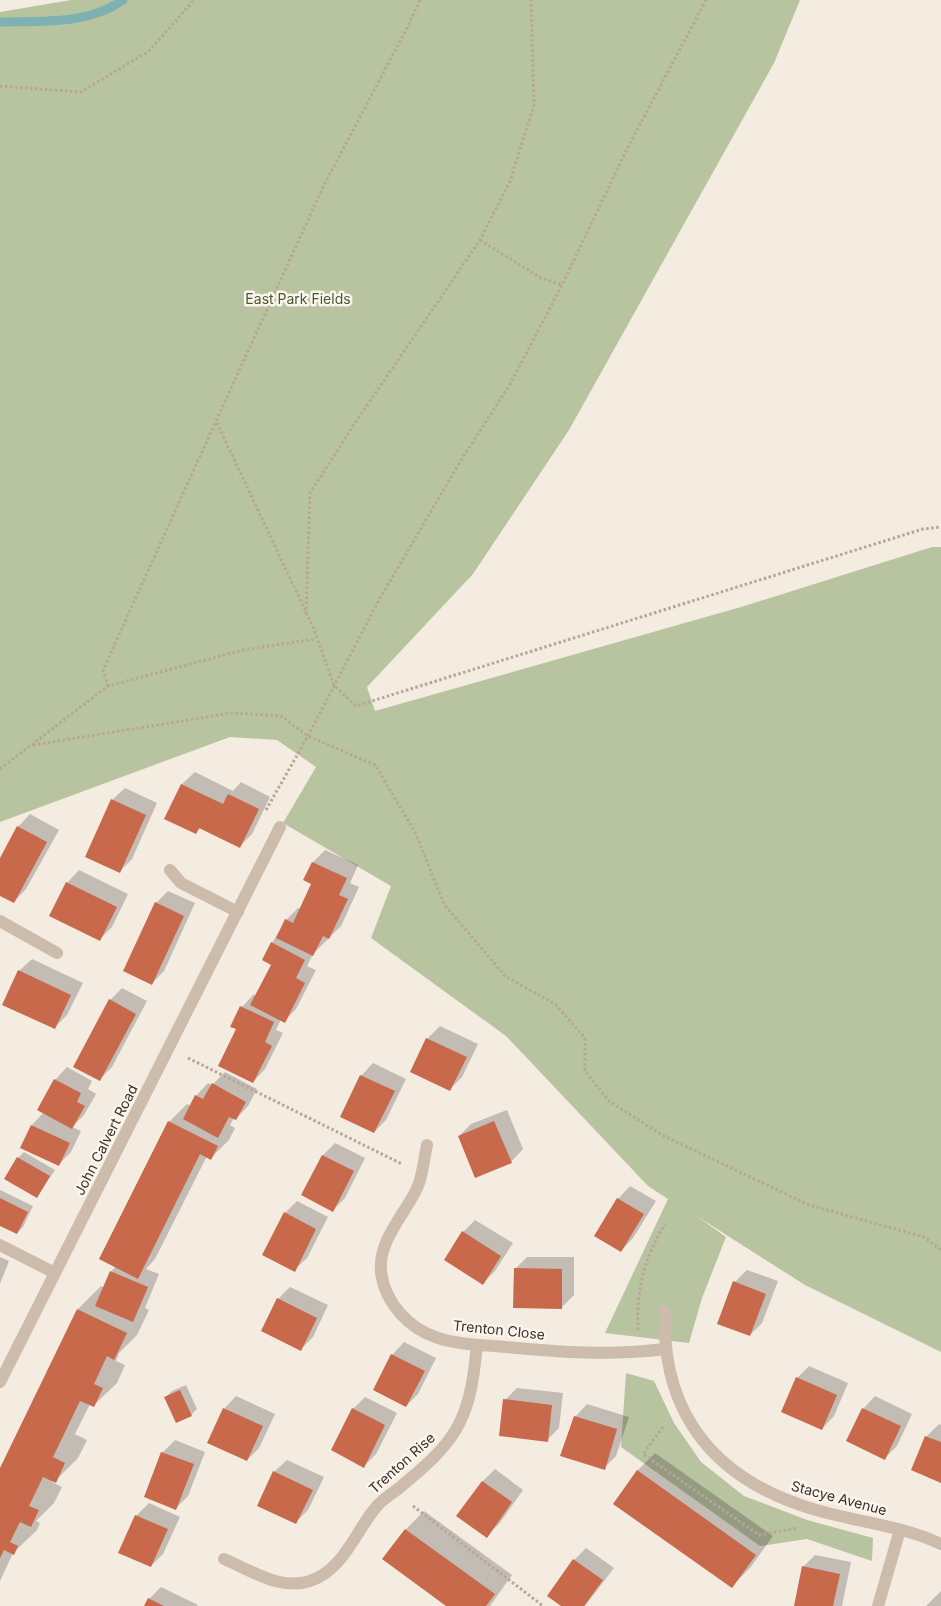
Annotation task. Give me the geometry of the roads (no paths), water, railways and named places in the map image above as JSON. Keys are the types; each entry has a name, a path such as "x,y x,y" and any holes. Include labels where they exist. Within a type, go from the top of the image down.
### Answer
{"street":[{"name":"John Calvert Road","path":"0,1382 280,827"},
{"path":"170,870 181,883 238,912"},
{"path":"0,921 57,953"},
{"name":"Trenton Close","path":"427,1145 418,1186 393,1227 385,1248 381,1272 388,1293 398,1313 416,1328 438,1338 477,1345 607,1353 665,1349"},
{"path":"0,1245 55,1273"},
{"name":"Stacye Avenue","path":"665,1312 665,1349 680,1404 697,1433 744,1480 777,1497 814,1509 900,1530 941,1544"},
{"name":"Trenton Rise","path":"224,1559 285,1584 312,1581 334,1566 378,1505 427,1464 447,1442 460,1422 472,1389 477,1345"},
{"path":"878,1606 900,1530"}],"waterway":[{"path":"0,22 80,18 95,14 123,0"}],"park label":[{"name":"East Park Fields","path":"298,299"}]}
